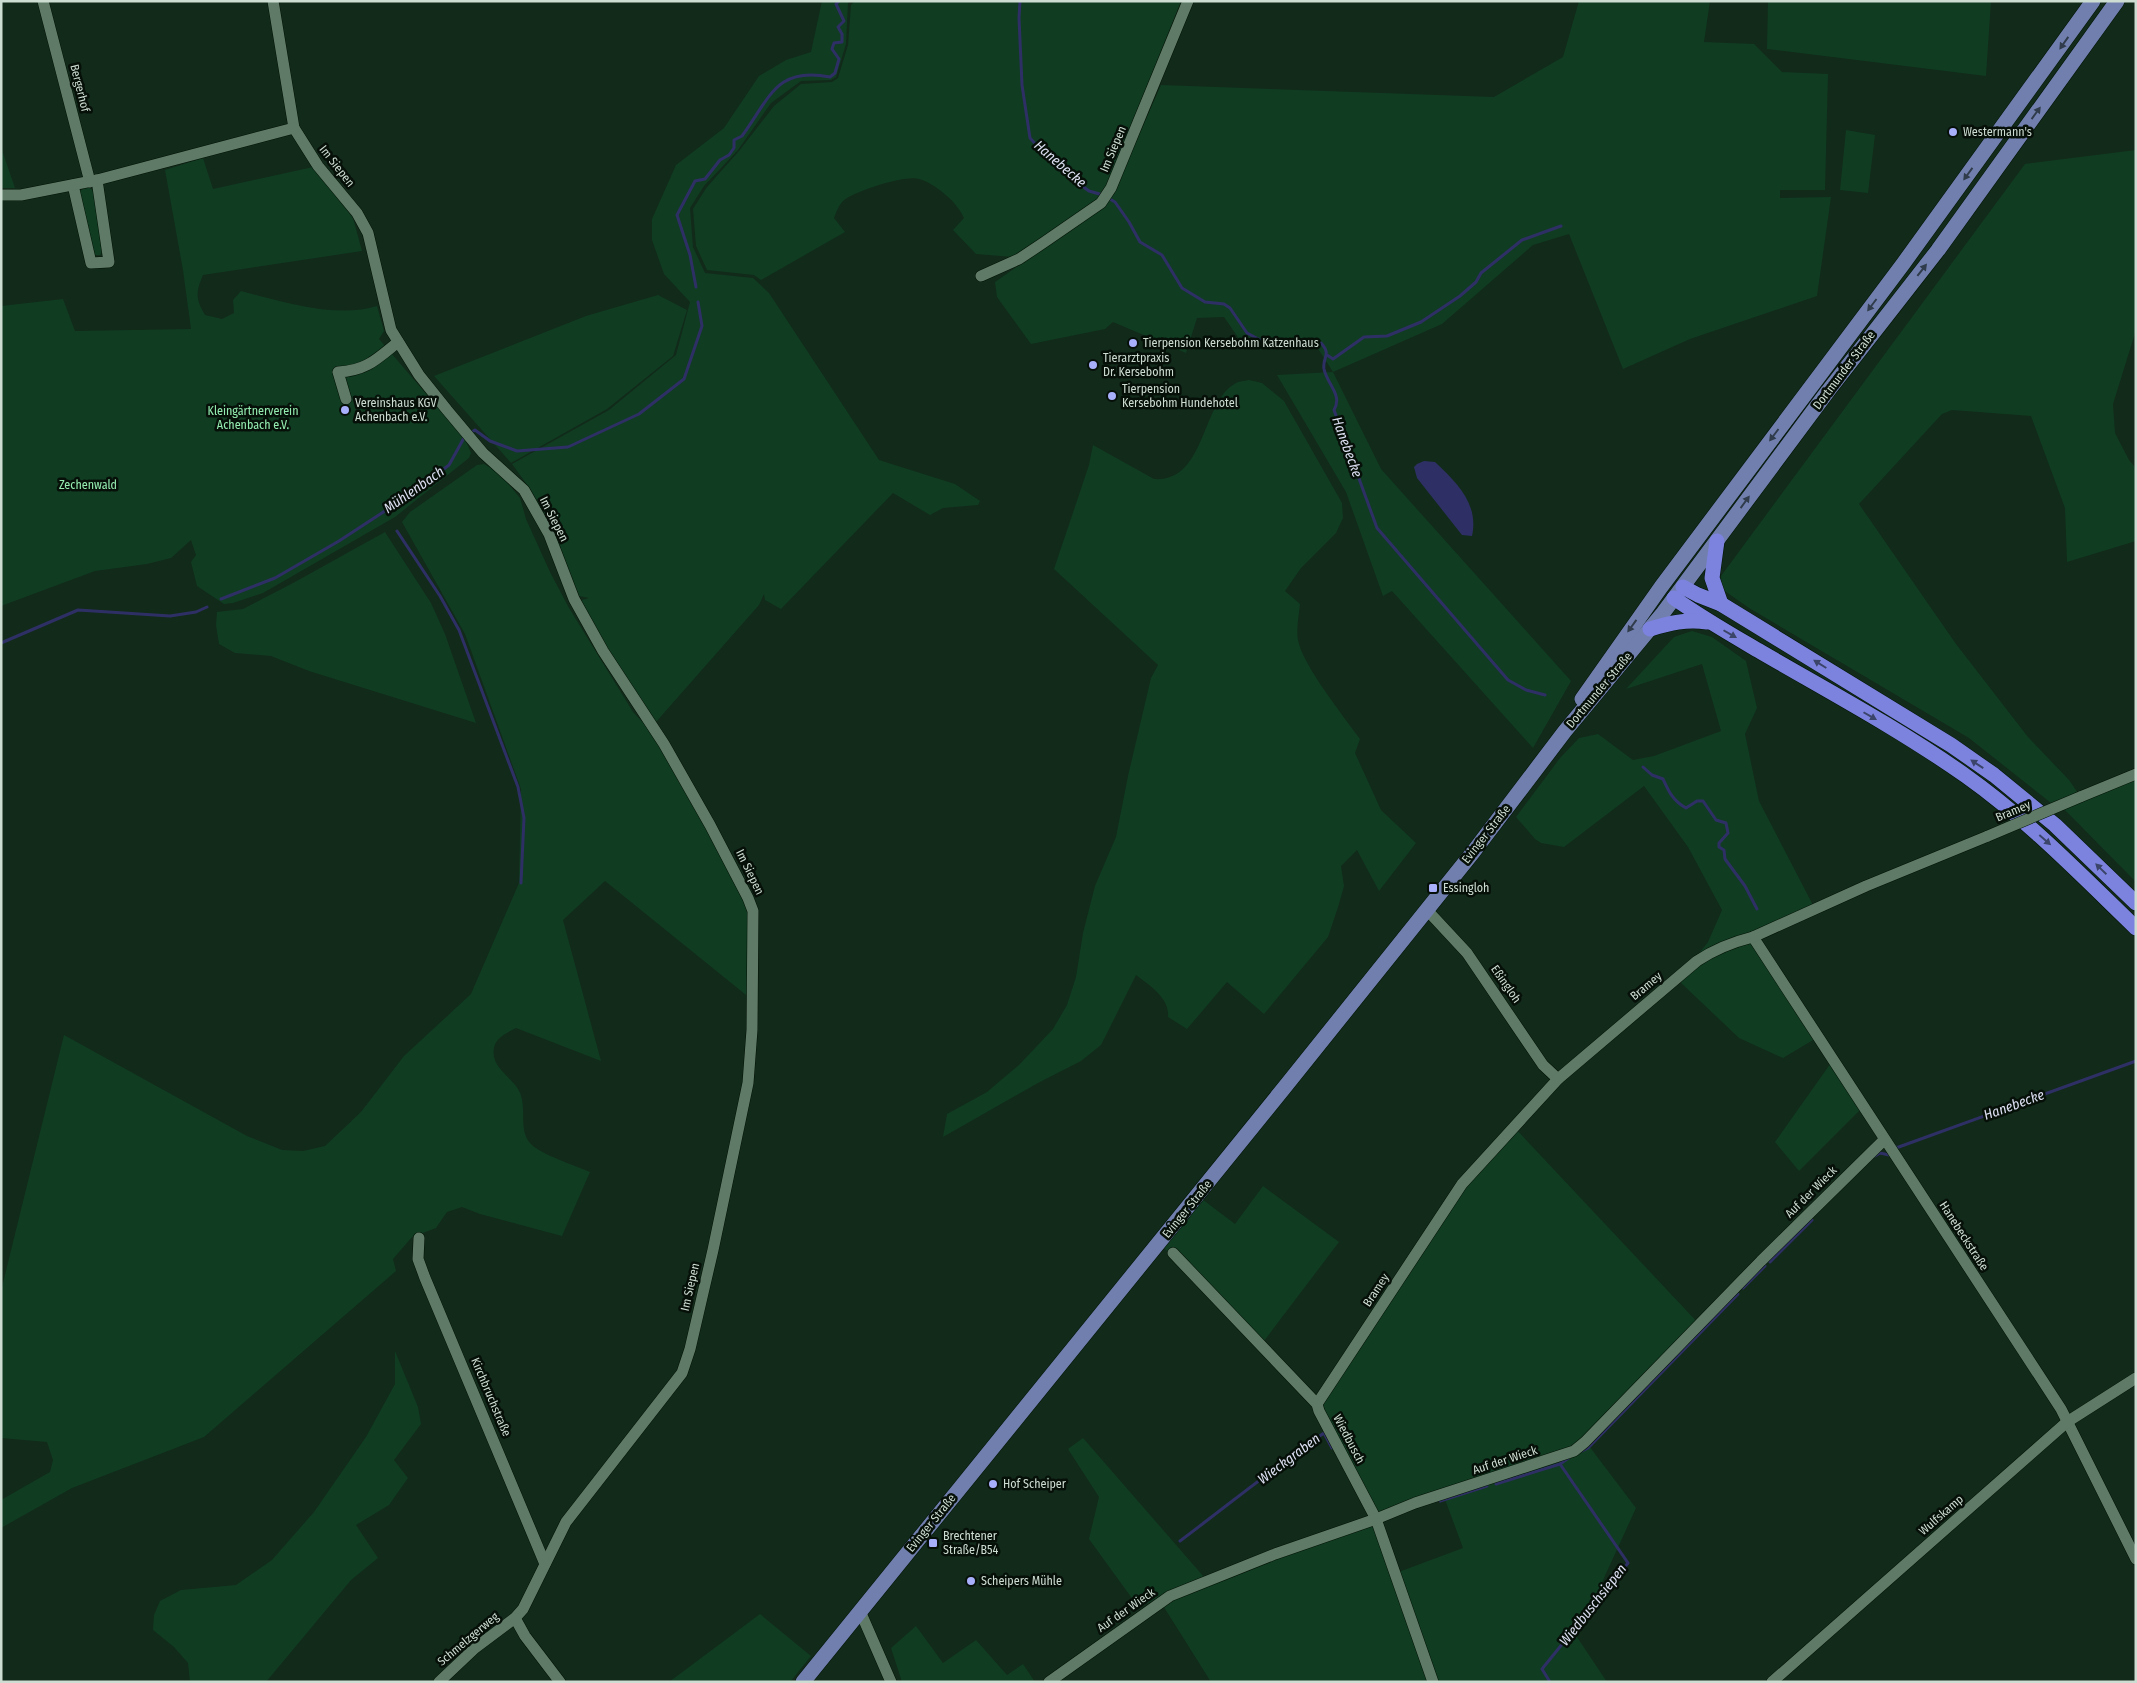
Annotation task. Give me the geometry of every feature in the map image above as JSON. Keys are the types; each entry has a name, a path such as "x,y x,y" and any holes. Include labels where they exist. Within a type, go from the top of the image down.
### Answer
{"highway":[{"path":"1716,542 1712,578 1721,604"},
{"path":"1672,586 1721,604 1951,745 1994,774 2049,819 2136,903"},
{"path":"1672,586 1712,623 1887,725 1966,776 2007,807 2054,849 2136,928"},
{"path":"1650,629 1676,621 1689,620 1712,623"}],"main road":[{"name":"Dortmunder Straße","path":"1565,731 1585,693 1672,586 2092,2"},
{"name":"Dortmunder Straße","path":"1565,731 1650,629 1672,586 1716,542 1828,391 1938,250 2113,8"},
{"name":"Evinger Straße","path":"803,1682 1427,910 1565,731"}],"street":[{"name":"Bergerhof","path":"43,1 93,181 109,262 91,263 73,185"},
{"name":"Im Siepen","path":"273,1 294,128 318,166 357,213 368,234 391,330 419,375 466,433 483,453 524,490 549,534 574,599 603,651 664,744 710,825 753,911 752,1030 748,1083 690,1349 678,1380 566,1522 529,1600 515,1618"},
{"name":"Im Siepen","path":"981,276 1019,259 1101,203 1111,188 1188,1"},
{"path":"2092,2 2113,8"},
{"path":"1,195 21,195 93,181 294,128"},
{"path":"346,399 338,372 353,371 367,366 398,342"},
{"name":"Bramey","path":"1317,1404 1462,1184 1558,1079 1698,961 1733,942 1753,936 1866,886 2136,774"},
{"name":"Eßingloh","path":"1427,910 1449,930 1467,952 1543,1065 1558,1079"},
{"name":"Hanebeckstraße","path":"1753,936 1884,1140 2061,1409 2136,1559"},
{"name":"Auf der Wieck","path":"1049,1682 1170,1596 1275,1554 1376,1519 1415,1503 1574,1451 1586,1442 1761,1261 1884,1140"},
{"name":"Kirchbruchstraße","path":"419,1238 418,1259 425,1278 545,1564"},
{"name":"Wiedbusch","path":"1172,1253 1317,1404 1319,1412 1376,1519 1433,1682"},
{"name":"Wulfskamp","path":"1772,1682 2067,1422 2136,1378"},
{"path":"860,1611 891,1682"},
{"path":"515,1618 525,1636 560,1682"},
{"name":"Schmelzgerweg","path":"439,1682 475,1648 515,1618"}],"green space":[{"path":"822,1 850,1 848,3 846,44 836,77 831,80 801,81 771,103 738,150 704,186 690,208 693,247 705,273 753,278 769,293 879,460 955,484 980,501 978,505 943,508 930,515 893,493 781,609 765,600 764,594 759,605 656,722 652,720 581,605 582,600 589,598 579,596 554,531 531,490 512,464 609,410 676,355 690,302 664,274 652,240 652,219 676,165 724,128 759,76 786,60 811,52"},
{"path":"855,1 1181,1 1105,190 1094,202 1013,257 976,254 953,230 964,218 957,206 932,185 912,178 880,185 843,201 834,218 845,232 761,280 754,275 707,270 696,246 693,209 707,187 739,151 774,106 801,84 832,82 838,78 848,45 851,5"},
{"path":"1579,1 1710,1 1704,42 1754,44 1782,72 1828,74 1825,190 1780,190 1780,198 1831,197 1817,296 1690,339 1623,369 1569,234 1533,245 1442,324 1333,372 1317,347 1300,349 1244,346 1224,317 1197,318 1186,353 1113,322 1105,329 1031,344 997,297 995,282 1096,212 1114,192 1161,85 1494,97 1563,57"},
{"path":"1768,1 1991,1 1986,76 1767,49"},
{"path":"1846,130 1875,135 1868,193 1840,190"},
{"path":"1,147 15,188 1,188"},
{"path":"2136,150 2136,330 2113,404 2115,433 2129,460 2136,468 2136,541 2067,562 2065,508 2031,416 1952,410 1942,414 1859,504 1956,644 2028,737 2069,780 2078,793 2051,803 1969,738 1749,608 1722,589 1721,576 2025,164"},
{"path":"203,158 213,189 313,167 353,218 362,251 203,275 199,286 198,299 205,315 222,319 234,313 233,300 241,291 291,304 327,310 344,311 377,306 384,331 379,339 465,439 471,453 469,458 395,517 263,593 233,603 224,604 197,586 191,562 196,555 191,540 171,558 147,564 95,571 1,606 1,306 63,299 75,331 191,329 183,270 165,170"},
{"path":"88,187 94,191 103,251 100,255 95,255 93,252 79,191"},
{"path":"658,295 687,310 673,356 607,409 511,463 434,376 586,316"},
{"path":"1333,372 1381,469 1571,681 1533,748 1392,591 1383,596 1346,492 1277,375"},
{"path":"1249,380 1262,383 1284,401 1342,503 1343,518 1336,533 1301,568 1285,591 1300,604 1297,636 1307,662 1324,690 1360,739 1355,753 1381,810 1416,843 1379,891 1357,850 1341,866 1344,886 1328,937 1264,1014 1227,982 1187,1029 1168,1017 1168,1010 1162,998 1136,975 1101,1045 1081,1061 943,1137 947,1114 987,1092 1019,1065 1053,1029 1067,1005 1076,977 1083,933 1095,886 1116,837 1151,678 1158,665 1054,569 1089,465 1093,445 1154,479 1171,477 1184,468 1194,454 1217,404 1226,391 1238,382"},
{"path":"484,464 505,480 520,498 526,519 569,608 633,712 650,730 745,897 751,916 751,999 605,881 563,920 601,1061 516,1028 499,1038 494,1048 496,1062 520,1093 527,1139 536,1148 550,1156 590,1172 562,1236 480,1214 462,1207 447,1212 436,1228 412,1237 393,1259 396,1271 204,1437 72,1488 1,1528 1,1500 50,1472 53,1460 47,1442 1,1438 1,1291 64,1035 247,1136 282,1150 303,1151 325,1146 361,1112 404,1056 471,994 519,883 521,789 465,634 402,522 410,512 477,465"},
{"path":"385,532 431,603 445,634 476,723 309,671 271,656 235,653 219,644 216,625 217,612 243,609"},
{"path":"1692,631 1712,637 1746,661 1757,708 1745,734 1759,801 1815,909 1753,936 1818,1037 1783,1058 1739,1038 1678,980 1708,942 1722,910 1688,847 1644,786 1564,847 1541,843 1535,839 1516,817 1560,758 1579,738 1598,734 1633,760 1654,756 1721,731 1702,664 1626,689 1674,637"},
{"path":"2136,777 2136,882 2063,808"},
{"path":"1833,1060 1863,1107 1799,1171 1775,1142"},
{"path":"1513,1126 1700,1325 1586,1442 1636,1508 1577,1637 1607,1682 1434,1682 1396,1573 1463,1548 1443,1494 1376,1519 1317,1404 1462,1184"},
{"path":"1263,1186 1339,1242 1261,1345 1160,1244 1198,1196 1235,1224"},
{"path":"395,1351 418,1407 421,1424 394,1460 408,1478 389,1505 356,1525 378,1558 351,1580 266,1682 190,1682 188,1663 174,1647 153,1630 154,1615 160,1601 181,1590 236,1585 272,1560 314,1512 366,1437 395,1384"},
{"path":"1083,1438 1204,1577 1139,1608 1089,1539 1099,1497 1068,1449"},
{"path":"1376,1519 1433,1682 1211,1682 1162,1604"},
{"path":"760,1614 811,1656 790,1682 669,1682"},
{"path":"916,1626 943,1663 976,1640 1007,1675 1023,1664 1035,1682 902,1682 891,1648"}],"shaded area":[{"path":"1424,461 1435,462 1464,495 1472,514 1472,536 1462,535 1417,478 1414,467"}],"waterway":[{"name":"Mühlenbach","path":"696,287 690,255 677,215 695,181 705,179 720,160 729,155 734,148 734,140 742,136 776,88 797,76 830,77 835,73 839,59 832,49 834,43 842,42 842,34 838,27 844,21 836,4 839,1"},
{"name":"Hanebecke","path":"1020,1 1022,85 1030,138 1049,159 1082,186 1089,191 1103,195"},
{"name":"Hanebecke","path":"1108,198 1115,202 1140,242 1162,255 1182,288 1205,302 1224,304 1230,308 1247,333 1266,343 1299,345 1321,343 1326,350 1324,369 1337,399 1334,410 1377,528 1508,680 1526,690 1545,695"},
{"path":"1327,355 1333,359 1364,337 1387,336 1421,322 1460,296 1476,282 1481,273 1522,240 1561,226"},
{"name":"Mühlenbach","path":"470,433 475,430 490,441 517,451 568,447 639,414 684,379 702,326 698,302"},
{"name":"Mühlenbach","path":"221,599 275,578 339,541 414,492 449,465 465,436"},
{"path":"397,531 440,596 459,630 518,787 524,818 521,883"},
{"name":"Mühlenbach","path":"1,643 78,610 170,616 196,612 207,607"},
{"name":"Hanebecke","path":"1643,767 1652,775 1663,779 1672,796 1686,808 1697,801 1703,801 1716,820 1726,823 1728,833 1719,843 1719,847 1724,850 1725,859 1745,886 1757,909"},
{"name":"Hanebecke","path":"1895,1146 1896,1148 2136,1061"},
{"name":"Wiedbuschsiepen","path":"1875,1156 1880,1153 1889,1155"},
{"name":"Wiedbuschsiepen","path":"1770,1262 1812,1220"},
{"name":"Wiedbuschsiepen","path":"1743,1288 1765,1266"},
{"name":"Wiedbuschsiepen","path":"1582,1451 1588,1448 1738,1294"},
{"name":"Wieckgraben","path":"1180,1541 1324,1433 1332,1448"},
{"name":"Wieckgraben","path":"1496,1484 1560,1464 1570,1457"},
{"name":"Wiedbuschsiepen","path":"1550,1682 1542,1669 1628,1563 1560,1464"},
{"name":"Wieckgraben","path":"1440,1501 1487,1486"}],"place":[{"name":"Westermann's","path":"1953,132"},
{"name":"Tierpension Kersebohm Katzenhaus","path":"1133,343"},
{"name":"Tierarztpraxis Dr. Kersebohm","path":"1093,365"},
{"name":"Tierpension Kersebohm Hundehotel","path":"1112,396"},
{"name":"Vereinshaus KGV Achenbach e.V.","path":"345,410"},
{"name":"Essingloh","path":"1433,888"},
{"name":"Hof Scheiper","path":"993,1484"},
{"name":"Brechtener Straße/B54","path":"933,1543"},
{"name":"Scheipers Mühle","path":"971,1581"}],"park label":[{"name":"Kleingärtnerverein Achenbach e.V.","path":"253,418"},
{"name":"Zechenwald","path":"88,485"}]}
